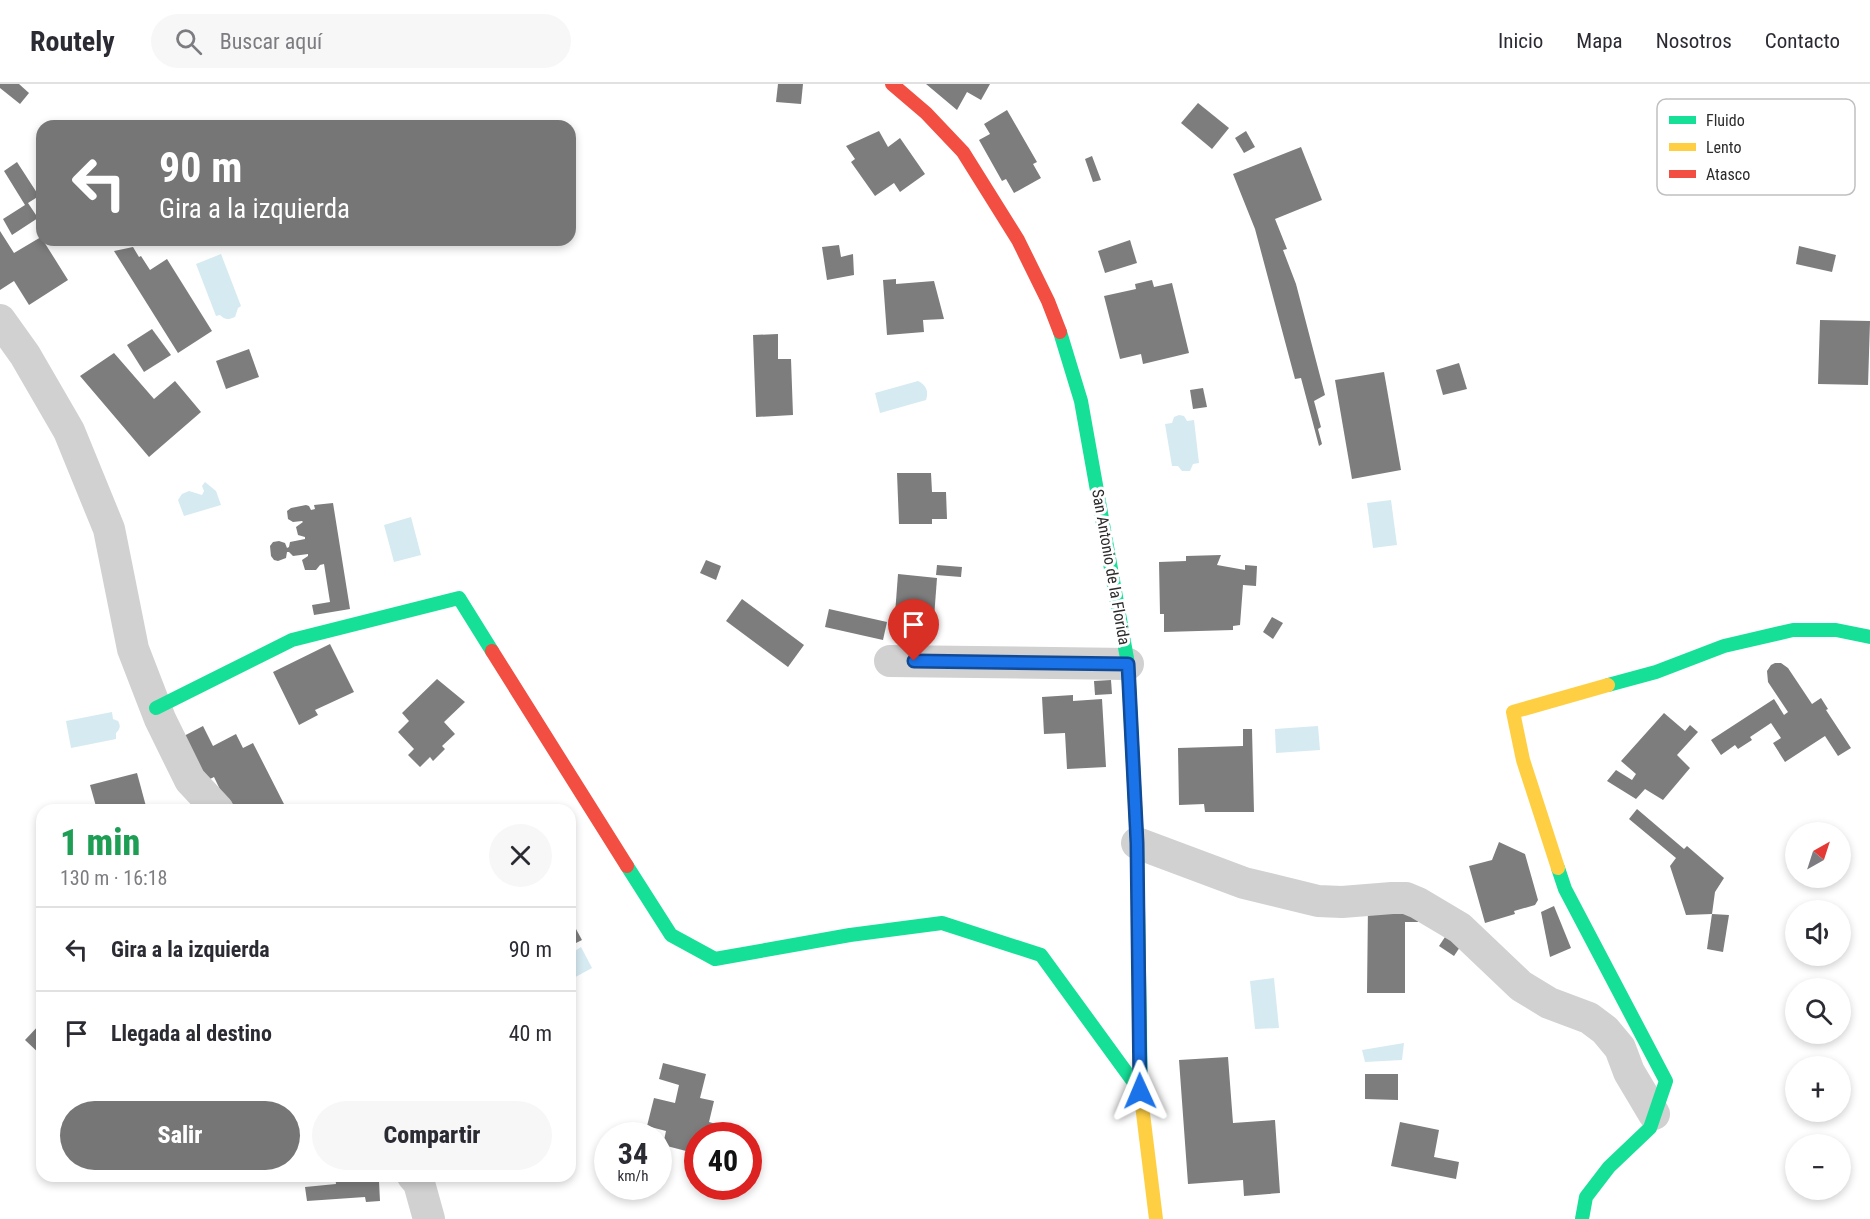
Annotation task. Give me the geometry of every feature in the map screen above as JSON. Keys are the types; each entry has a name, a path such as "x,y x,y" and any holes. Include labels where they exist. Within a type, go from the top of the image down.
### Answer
{"street":[{"name":"San Antonio de la Florida","path":"892,84 926,113 963,152 1018,240 1048,301 1081,401 1128,664 1137,843 1140,1091 1153,1218"},
{"path":"0,320 25,355 69,431 109,529 134,649 156,708 190,780 212,804"},
{"path":"156,708 292,640 459,598 671,935 715,959 850,935 942,923 1041,955 1140,1091"},
{"path":"1582,1219 1586,1197 1609,1167 1650,1128 1666,1081 1565,889 1523,760 1513,712 1656,672 1724,646 1793,630 1836,630 1870,637"},
{"path":"890,661 1128,664"},
{"path":"1137,843 1244,883 1318,901 1342,902 1406,898 1418,903 1460,928 1521,986 1549,1003 1589,1018 1605,1030 1620,1048 1629,1072 1654,1114"},
{"path":"417,1182 429,1219"}],"shaded area":[{"path":"221,254 241,306 235,317 228,319 220,315 216,316 196,264"},
{"path":"918,381 926,389 926,400 880,413 875,393"},
{"path":"1184,416 1187,421 1194,420 1199,463 1193,464 1190,471 1182,471 1178,466 1172,466 1165,424 1172,423 1174,417"},
{"path":"205,482 216,491 221,505 184,516 178,500 182,494 189,491 202,495 204,491 202,486"},
{"path":"1391,500 1397,545 1373,548 1367,503"},
{"path":"411,517 421,555 394,562 384,525"},
{"path":"112,712 113,719 120,724 116,739 71,748 66,721"},
{"path":"1318,726 1320,750 1276,753 1275,729"},
{"path":"581,947 592,968 576,977 576,950"},
{"path":"1274,978 1279,1028 1255,1029 1250,981"},
{"path":"1404,1043 1402,1060 1365,1062 1362,1050"}],"building":[{"path":"0,84 19,84 29,93 20,104 0,88"},
{"path":"778,84 803,84 801,104 776,102"},
{"path":"926,84 990,84 981,100 967,92 957,110"},
{"path":"1198,103 1229,128 1212,149 1181,123"},
{"path":"1007,110 1037,162 1033,164 1041,178 1014,193 1006,179 1002,181 979,140 990,134 984,124"},
{"path":"879,131 888,147 900,138 925,174 900,192 894,183 875,196 851,162 855,159 846,146"},
{"path":"1246,131 1255,147 1244,153 1235,138"},
{"path":"1301,147 1322,200 1275,219 1287,249 1283,250 1296,284 1325,395 1314,401 1321,427 1318,429 1322,444 1319,446 1301,378 1295,379 1255,229 1233,174"},
{"path":"1092,156 1101,180 1093,182 1085,159"},
{"path":"17,162 36,191 36,198 28,203 36,215 36,219 12,235 3,219 25,205 4,171"},
{"path":"0,231 14,253 36,240 36,246 47,246 68,280 29,305 14,281 0,290"},
{"path":"1130,240 1137,263 1105,273 1098,251"},
{"path":"839,245 841,257 853,254 854,275 827,280 822,247"},
{"path":"1799,246 1836,255 1832,272 1796,264"},
{"path":"133,247 150,270 167,259 212,331 178,353 114,251"},
{"path":"896,279 896,284 934,281 944,319 923,320 924,332 887,335 883,280"},
{"path":"1152,280 1154,287 1172,283 1189,353 1143,364 1141,354 1120,359 1104,296 1136,289 1135,284"},
{"path":"1820,320 1870,321 1868,385 1818,384"},
{"path":"152,329 171,355 144,372 127,345"},
{"path":"778,334 778,359 791,359 793,415 756,417 753,335"},
{"path":"249,349 259,377 226,389 216,361"},
{"path":"114,353 154,399 175,381 201,412 149,457 80,376"},
{"path":"1459,363 1467,389 1443,395 1436,370"},
{"path":"1384,372 1401,470 1352,479 1335,380"},
{"path":"1203,388 1207,407 1193,409 1190,390"},
{"path":"897,473 931,473 932,492 946,492 947,519 932,519 932,524 899,524"},
{"path":"333,503 350,609 314,615 312,605 330,602 324,564 316,570 305,570 302,560 308,554 293,556 289,552 286,558 274,560 270,546 273,542 279,541 285,543 287,548 290,542 305,539 298,535 296,527 303,522 293,522 288,519 287,511 291,508 306,505 311,510 315,509 314,505"},
{"path":"1221,555 1217,565 1245,570 1245,565 1257,566 1256,586 1243,585 1240,625 1233,626 1233,630 1164,632 1164,614 1160,614 1159,562 1186,561 1186,556"},
{"path":"706,560 721,566 716,580 700,573"},
{"path":"937,565 962,567 961,577 936,575"},
{"path":"898,574 937,578 933,631 894,628"},
{"path":"742,599 804,645 788,667 726,621"},
{"path":"829,609 887,622 883,640 825,627"},
{"path":"1272,617 1283,623 1273,639 1263,632"},
{"path":"330,644 354,692 315,710 318,715 299,725 273,672"},
{"path":"1775,663 1781,663 1788,668 1812,704 1821,698 1828,709 1826,710 1851,748 1838,756 1825,736 1785,762 1773,743 1781,738 1771,723 1750,737 1752,740 1738,749 1735,745 1721,755 1711,740 1774,699 1784,715 1788,712 1768,682 1767,671"},
{"path":"437,679 465,702 444,722 455,734 442,746 445,749 433,761 430,757 420,767 408,755 414,749 398,732 409,721 402,713"},
{"path":"1111,680 1112,694 1095,695 1094,681"},
{"path":"1073,695 1073,701 1102,699 1106,767 1067,769 1065,733 1044,734 1042,697"},
{"path":"1664,713 1685,731 1690,725 1698,732 1677,755 1690,768 1663,800 1645,789 1636,799 1607,781 1616,770 1632,780 1636,774 1621,761"},
{"path":"203,726 213,746 236,734 243,748 253,743 284,804 227,804 214,777 202,783 180,738"},
{"path":"1243,729 1252,729 1254,812 1205,812 1204,804 1179,805 1178,748 1243,746"},
{"path":"137,773 145,804 95,804 90,785"},
{"path":"1637,809 1684,849 1687,846 1724,878 1715,892 1712,914 1686,915 1670,866 1676,858 1629,819"},
{"path":"1499,842 1525,854 1538,900 1535,905 1514,911 1515,914 1485,923 1469,866 1492,860"},
{"path":"1368,905 1418,905 1418,922 1405,922 1405,993 1367,993"},
{"path":"1554,906 1571,948 1550,957 1541,912"},
{"path":"1712,914 1729,915 1723,952 1707,949"},
{"path":"576,929 582,940 576,943"},
{"path":"1449,931 1464,941 1454,956 1439,946"},
{"path":"36,1028 36,1050 25,1040"},
{"path":"1228,1057 1233,1123 1275,1120 1280,1193 1244,1196 1243,1180 1188,1184 1179,1060"},
{"path":"663,1063 706,1074 700,1098 714,1101 709,1122 684,1122 684,1150 672,1147 672,1122 648,1122 654,1098 675,1103 679,1085 659,1079"},
{"path":"1365,1074 1398,1074 1398,1100 1365,1099"},
{"path":"1400,1122 1439,1130 1434,1157 1459,1162 1456,1179 1391,1166"},
{"path":"336,1182 379,1182 380,1201 366,1202 365,1197 307,1201 305,1187 336,1184"}],"traffic: fast":[{"path":"1060,332 1081,401 1128,664 1137,843 1141,1097"},
{"path":"156,708 292,640 459,598 492,651"},
{"path":"1608,685 1656,672 1724,646 1793,630 1836,630 1870,637"},
{"path":"627,866 671,935 715,959 850,935 942,923 1041,955 1140,1091"},
{"path":"1558,868 1565,889 1666,1081 1650,1128 1609,1167 1586,1197 1582,1219"}],"traffic: slow":[{"path":"1558,868 1523,760 1513,712 1608,685"},
{"path":"1141,1097 1156,1219"}],"traffic: jam":[{"path":"892,84 926,113 963,152 1018,240 1048,301 1060,332"},
{"path":"492,651 627,866"}],"route":[{"path":"914,661 1128,664 1137,843 1140,1091"}]}
